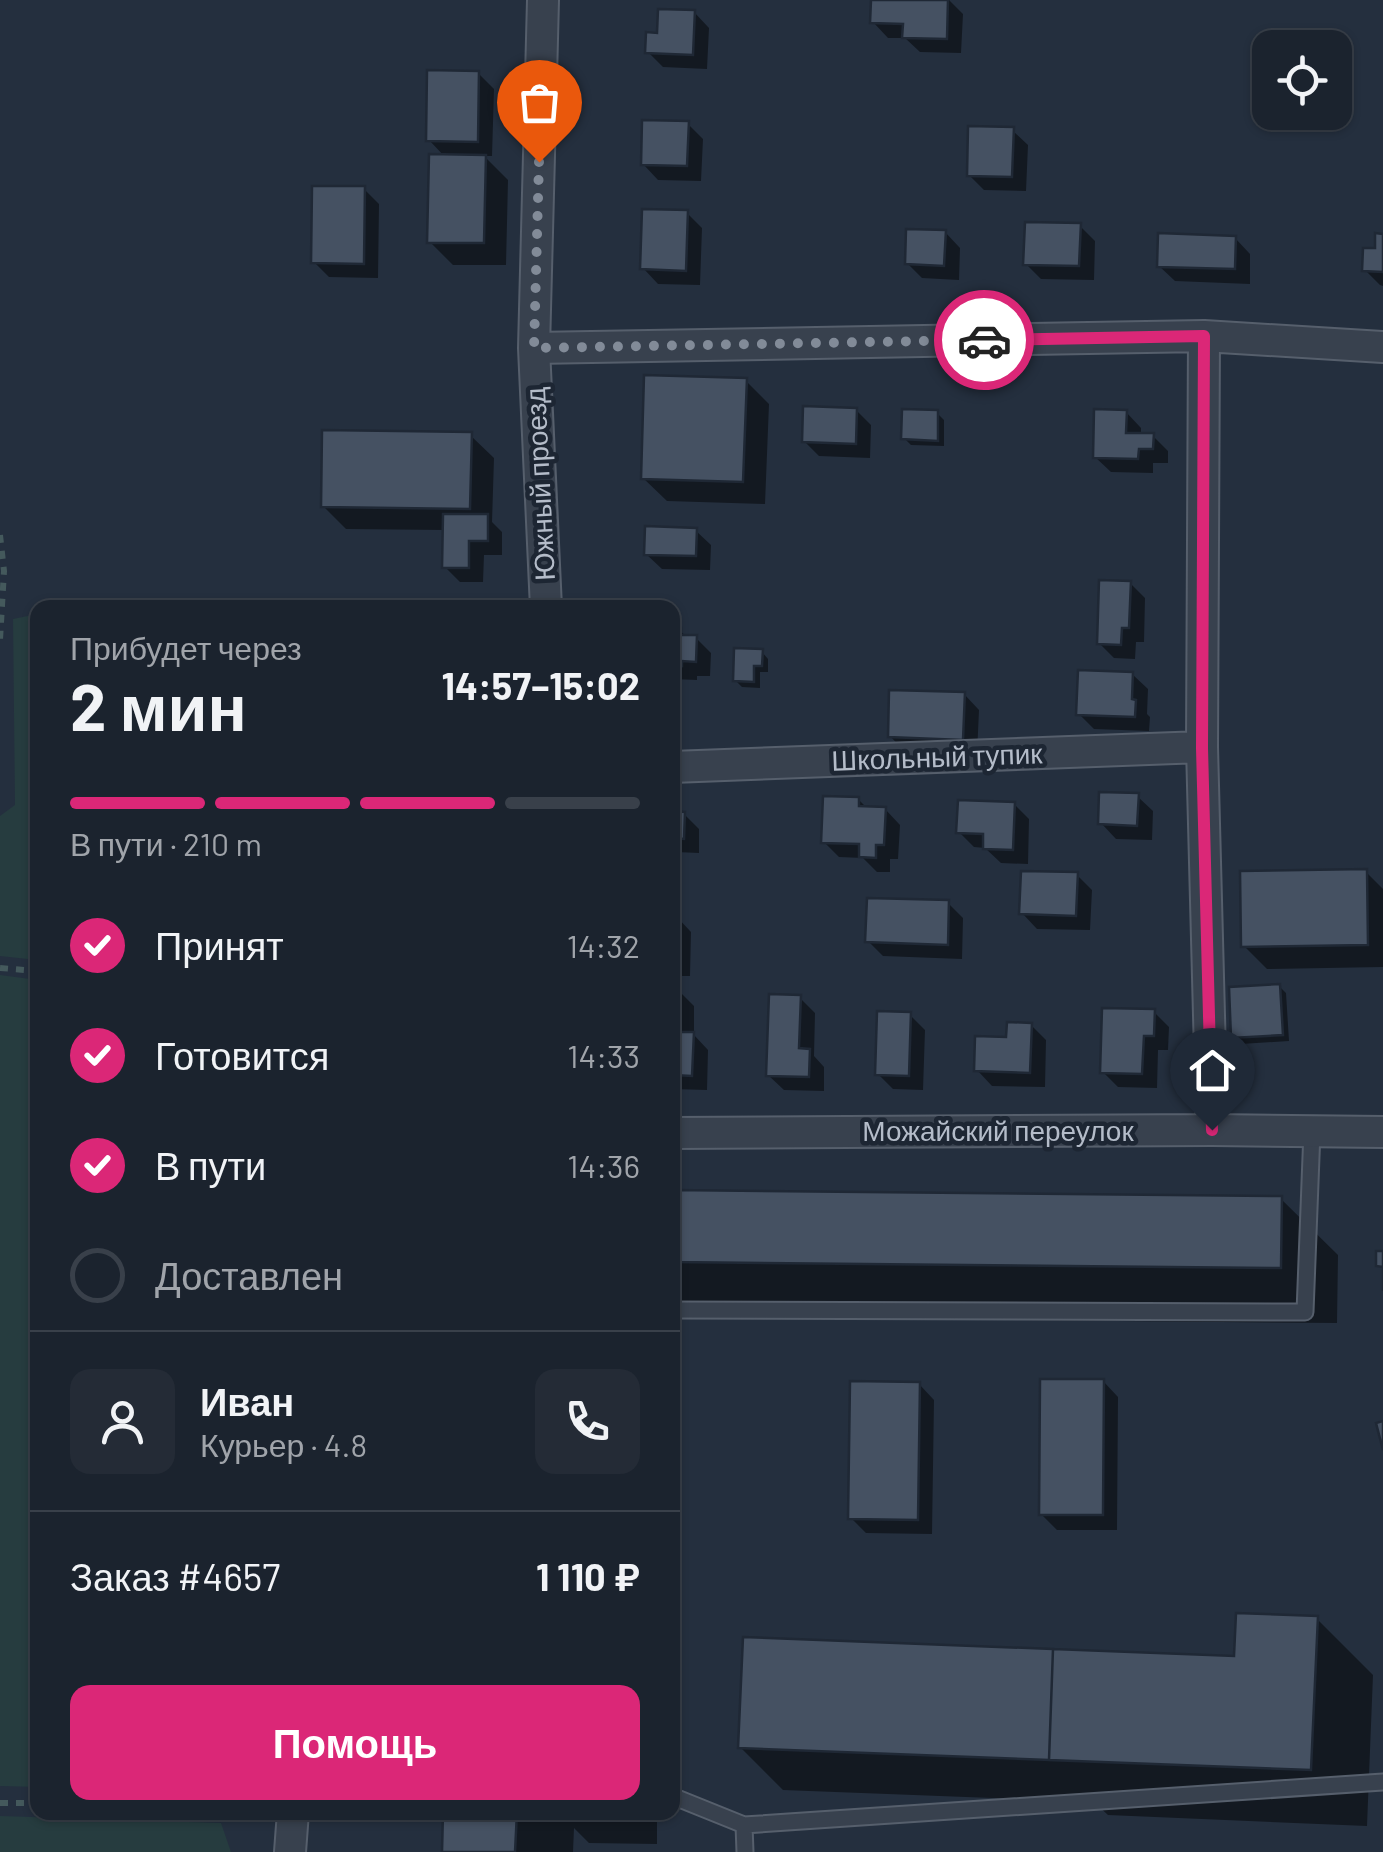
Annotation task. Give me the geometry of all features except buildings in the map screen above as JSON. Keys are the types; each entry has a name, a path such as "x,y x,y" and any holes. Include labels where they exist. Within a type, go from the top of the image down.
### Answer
{"street":[{"name":"Южный проезд","path":"544,0 534,348 546,600"},
{"path":"534,348 1204,336 1383,347"},
{"path":"1204,336 1202,748 1212,1130"},
{"name":"Школьный тупик","path":"680,767 1202,748"},
{"name":"Можайский переулок","path":"680,1133 1383,1132"},
{"path":"290,1852 292,1820"}],"lane":[{"path":"680,1310 1304,1312 1312,1131"},
{"path":"680,1799 744,1826 1383,1782"},
{"path":"744,1826 744,1852"}],"path":[{"path":"0,534 4,571 0,640"},
{"path":"0,968 30,971"},
{"path":"0,1802 30,1803"}],"green space":[{"path":"30,616 30,959 0,956 0,816 15,805 13,619"},
{"path":"0,975 30,979 30,1787 0,1786"},
{"path":"0,1816 30,1817 30,1820 221,1823 231,1852 0,1852"}],"way so far":[{"path":"539,162 534,348 984,340"}],"route":[{"path":"984,340 1204,336 1202,748 1212,1130"}]}
